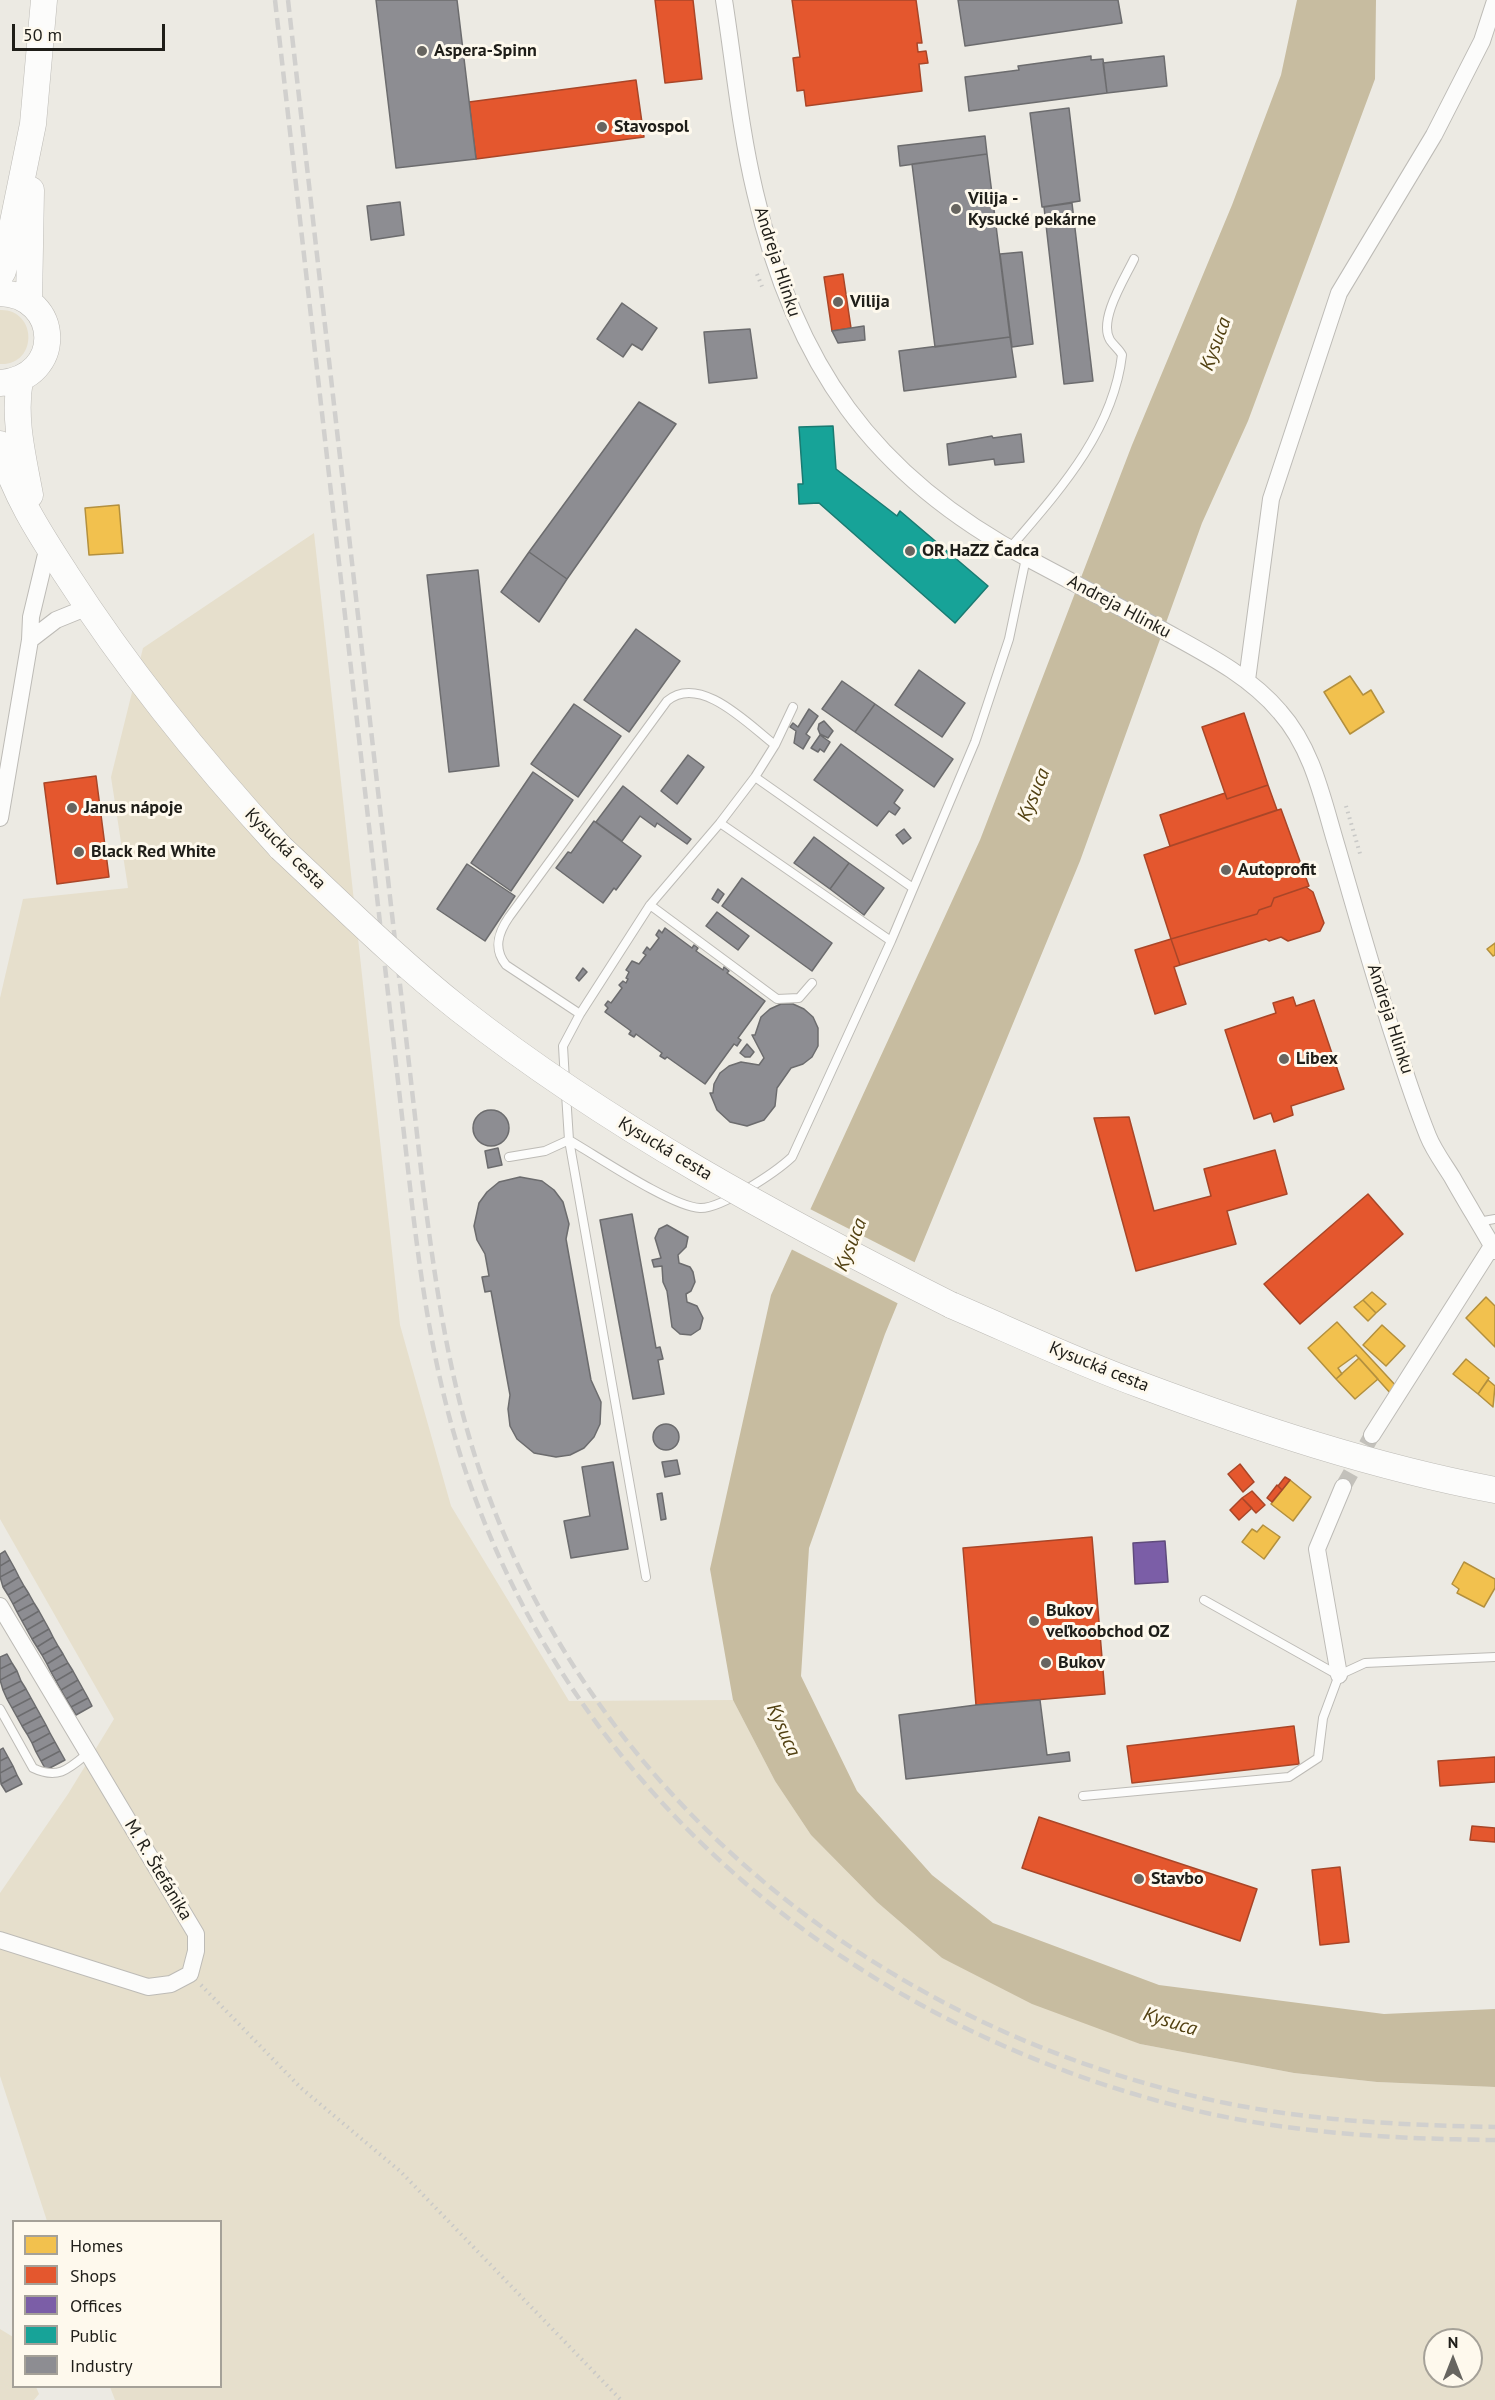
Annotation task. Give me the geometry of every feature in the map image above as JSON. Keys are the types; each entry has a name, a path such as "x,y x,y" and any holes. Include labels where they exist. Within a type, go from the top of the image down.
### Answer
{"main road":[{"path":"0,293 16,295 29,302 33,124 44,0"},
{"path":"0,276 3,271 33,124"},
{"name":"Kysucká cesta","path":"29,302 39,311 45,324 48,337 46,350 32,373 10,382 16,399 34,519"},
{"name":"Kysucká cesta","path":"0,444 15,488 48,546 87,607 182,735 281,848 458,1008 534,1065 615,1120 738,1193 859,1259 951,1305 1139,1384 1325,1448 1447,1481 1495,1490"}],"street":[{"name":"Andreja Hlinku","path":"724,0 754,190 779,278 808,347 851,412 891,462 940,503 1026,558 1213,657 1247,680 1282,713 1311,760 1395,1041 1429,1139 1487,1221 1494,1248 1372,1435"},
{"path":"1247,680 1271,499 1339,293 1434,135 1482,41 1495,1"},
{"path":"0,818 30,640 31,616 48,546"},
{"path":"30,640 56,620 87,607"},
{"path":"1339,1675 1317,1549 1343,1487"},
{"name":"M. R. Štefánika","path":"0,1606 196,1934 196,1951 190,1974"},
{"path":"0,1940 148,1988 171,1984 190,1974"}],"lane":[{"path":"1010,548 1090,447 1104,417 1118,381 1122,355 1110,340 1107,330 1108,316 1134,260"},
{"path":"569,1140 671,1200 698,1209 711,1208 777,1172 792,1157 891,941 975,742 1009,639 1026,558"},
{"path":"580,1014 506,965 499,957 499,934 504,924 667,701 674,695 692,692 717,701 775,745"},
{"path":"646,1578 569,1140 563,1046 580,1014 650,905 720,823 755,777 775,745 794,707"},
{"path":"755,777 913,888"},
{"path":"720,823 891,941"},
{"path":"650,905 777,999 799,998 812,983"},
{"path":"509,1157 545,1151 569,1140"},
{"path":"1204,1600 1339,1675"},
{"path":"1083,1796 1289,1777 1318,1758 1323,1718 1339,1675 1365,1663 1495,1658"},
{"path":"0,1709 33,1768 52,1774 72,1766 88,1753"}],"path":[{"path":"1346,804 1362,859"},
{"path":"190,1974 300,2088 401,2172 621,2400"}],"shaded area":[{"path":"0,310 12,312 21,318 27,327 28,337 27,348 21,356 12,362 0,364"},
{"path":"314,533 400,1325 451,1506 569,1701 733,1700 775,1781 811,1835 877,1902 942,1958 1140,2044 1294,2073 1377,2082 1495,2087 1495,2400 115,2400 110,2388 222,2388 222,2220 47,2220 0,2076 0,1893 68,1794 114,1719 0,1519 0,998 23,899 128,888 111,777 143,648"},
{"path":"0,2329 12,2336 12,2388 36,2388 39,2394 34,2400 0,2400"}],"water":[{"name":"Kysuca","path":"1297,0 1376,0 1375,79 1248,421 1202,523 1080,861 885,1334 809,1548 801,1676 857,1791 932,1875 993,1923 1159,1985 1384,2014 1495,2009 1495,2087 1377,2082 1294,2073 1140,2044 1032,2004 942,1958 877,1902 811,1835 775,1781 733,1700 710,1569 771,1295 980,840 1132,445 1232,205 1281,75"}],"pier":[{"path":"808,1208 918,1264 901,1305 789,1248"}],"building: Homes":[{"path":"119,505 123,553 89,555 85,508"},
{"path":"1350,676 1363,695 1371,690 1384,712 1350,734 1324,692"},
{"path":"1495,943 1495,955 1493,956 1487,949"},
{"path":"1372,1292 1386,1304 1376,1313 1363,1300"},
{"path":"1486,1297 1495,1306 1495,1347 1466,1318"},
{"path":"1363,1300 1376,1313 1368,1321 1354,1307"},
{"path":"1337,1322 1397,1387 1392,1395 1356,1355 1338,1368 1342,1374 1336,1379 1308,1348"},
{"path":"1382,1325 1405,1346 1386,1366 1363,1345"},
{"path":"1359,1358 1378,1379 1355,1399 1336,1379"},
{"path":"1466,1359 1489,1378 1478,1394 1453,1374"},
{"path":"1488,1380 1495,1386 1493,1407 1478,1394"},
{"path":"1290,1480 1311,1497 1293,1521 1271,1504"},
{"path":"1263,1525 1280,1537 1264,1559 1242,1542 1252,1529 1257,1532"},
{"path":"1464,1562 1495,1579 1495,1588 1484,1607 1457,1593 1459,1589 1452,1584"}],"building: Shops":[{"path":"655,0 693,0 702,79 665,83"},
{"path":"792,0 916,0 922,43 917,43 918,52 926,51 928,63 919,64 922,91 806,106 804,90 797,91 793,58 800,57"},
{"path":"636,80 644,137 476,159 469,102"},
{"name":"Vilija","path":"843,274 851,328 832,331 824,277"},
{"path":"1244,713 1268,785 1227,799 1202,727"},
{"path":"96,776 109,877 57,884 44,783"},
{"path":"1268,785 1277,810 1170,846 1160,815 1225,793 1227,799"},
{"name":"Autoprofit","path":"1281,809 1309,886 1274,898 1271,906 1259,910 1257,914 1171,939 1144,855"},
{"name":"Autoprofit","path":"1306,887 1313,892 1324,923 1320,931 1288,941 1281,937 1269,941 1266,939 1180,965 1171,939 1257,914 1259,910 1271,906 1274,898"},
{"path":"1171,939 1180,965 1174,967 1186,1004 1155,1014 1135,950"},
{"name":"Libex","path":"1293,997 1296,1006 1314,1000 1344,1089 1291,1106 1293,1115 1274,1122 1271,1113 1254,1119 1225,1030 1276,1013 1273,1003"},
{"path":"1129,1117 1154,1211 1211,1196 1204,1169 1275,1150 1287,1194 1227,1211 1236,1244 1136,1271 1094,1118"},
{"path":"1368,1194 1403,1234 1300,1324 1264,1284"},
{"path":"1240,1464 1254,1482 1243,1492 1228,1474"},
{"path":"1285,1477 1290,1480 1282,1490 1278,1486"},
{"path":"1277,1485 1282,1490 1272,1502 1267,1498"},
{"path":"1252,1491 1265,1505 1256,1513 1242,1498"},
{"path":"1242,1498 1252,1508 1239,1520 1230,1510"},
{"name":"Bukov veľkoobchod OZ","path":"1092,1537 1105,1694 976,1705 963,1548"},
{"path":"1294,1726 1299,1764 1132,1783 1127,1746"},
{"path":"1495,1757 1495,1782 1440,1786 1438,1761"},
{"name":"Stavbo","path":"1039,1817 1257,1889 1240,1941 1022,1868"},
{"path":"1472,1826 1495,1828 1495,1842 1470,1840"},
{"path":"1340,1867 1349,1942 1320,1945 1312,1870"}],"building: Offices":[{"path":"1165,1541 1168,1582 1135,1584 1133,1543"}],"building: Public":[{"name":"OR HaZZ Čadca","path":"833,426 836,469 897,516 900,511 988,586 955,623 819,503 799,504 798,484 803,484 799,427"}],"building: Industry":[{"name":"Aspera-Spinn","path":"376,0 457,0 476,159 396,168"},
{"path":"958,0 1118,0 1122,23 965,46"},
{"path":"1091,56 1091,60 1103,59 1107,93 969,111 965,77 1019,70 1018,66"},
{"path":"1164,56 1167,86 1107,93 1103,63"},
{"path":"1069,108 1080,201 1042,207 1030,113"},
{"path":"985,136 987,154 900,166 898,146"},
{"name":"Vilija - Kysucké pekárne","path":"987,154 1010,337 935,347 912,164"},
{"path":"400,202 404,235 371,240 367,206"},
{"path":"1072,203 1093,381 1064,384 1044,207"},
{"path":"1022,252 1033,344 1012,347 1000,254"},
{"path":"622,303 657,328 642,350 632,344 623,357 597,339"},
{"path":"864,326 865,340 838,343 832,331"},
{"path":"750,329 757,378 709,383 704,332"},
{"path":"1010,337 1016,377 904,391 899,351"},
{"path":"639,402 676,424 567,579 529,552"},
{"path":"1021,434 1024,462 995,465 994,459 949,465 947,444 992,436 993,438"},
{"path":"529,552 567,579 539,622 501,592"},
{"path":"478,570 499,766 449,772 427,575"},
{"path":"636,629 680,661 629,732 584,700"},
{"path":"919,670 965,703 942,737 895,705"},
{"path":"842,681 875,704 855,732 822,709"},
{"path":"574,704 621,736 578,797 531,764"},
{"path":"875,704 953,759 934,787 855,732"},
{"path":"809,709 818,716 806,734 810,737 803,749 794,743 796,731 790,727 793,723 798,727"},
{"path":"824,721 833,731 828,738 820,734 818,729 819,724"},
{"path":"820,735 830,742 824,752 811,748"},
{"path":"841,744 903,790 894,803 900,808 895,815 889,811 877,826 814,780"},
{"path":"688,755 704,767 677,804 661,791"},
{"path":"533,772 573,800 511,891 471,863"},
{"path":"623,786 691,839 687,844 657,823 655,827 640,816 622,841 596,822"},
{"path":"594,821 641,856 616,890 614,888 603,903 556,868 568,852 571,853"},
{"path":"904,829 911,838 903,844 896,835"},
{"path":"814,837 849,863 830,889 794,863"},
{"path":"849,863 884,888 864,915 830,889"},
{"path":"467,864 515,896 485,941 437,909"},
{"path":"742,878 832,943 812,971 722,906"},
{"path":"718,889 724,894 718,903 712,899"},
{"path":"717,912 749,936 738,950 706,926"},
{"path":"665,928 692,948 694,945 698,948 696,951 723,970 724,967 729,971 727,973 765,1001 738,1038 741,1040 737,1046 734,1044 705,1084 667,1057 665,1059 660,1056 662,1053 636,1034 634,1037 629,1034 631,1031 605,1012 608,1008 605,1005 608,1001 611,1003 622,988 619,985 623,981 626,983 629,972 626,970 632,961 639,964 646,955 643,953 647,947 650,950 659,938 656,935 659,930 662,933"},
{"path":"583,968 587,972 579,981 576,978"},
{"path":"781,1004 793,1004 804,1009 813,1017 818,1028 818,1046 812,1057 803,1064 791,1068 777,1088 775,1106 764,1120 747,1126 730,1122 717,1110 710,1093 713,1093 714,1084 720,1073 729,1066 741,1062 759,1065 764,1058 752,1035 755,1035 761,1017 770,1009"},
{"path":"747,1044 754,1052 750,1057 745,1057 740,1053"},
{"path":"491,1110 504,1115 509,1128 504,1141 491,1146 478,1141 473,1128 478,1115"},
{"path":"498,1148 502,1165 488,1168 485,1151"},
{"path":"520,1177 542,1181 554,1190 563,1202 569,1224 566,1239 591,1380 601,1402 600,1424 594,1437 584,1448 570,1455 556,1457 534,1453 517,1439 510,1426 508,1409 510,1395 491,1291 485,1292 482,1277 489,1276 485,1254 477,1240 474,1226 479,1203 499,1182"},
{"path":"632,1214 656,1348 660,1347 663,1359 658,1360 664,1394 633,1399 600,1220"},
{"path":"667,1225 688,1237 686,1247 678,1255 679,1263 690,1267 693,1272 695,1282 691,1291 686,1294 687,1302 697,1306 703,1318 700,1329 691,1335 680,1334 672,1327 662,1266 654,1267 652,1260 661,1258 655,1238 659,1229"},
{"path":"666,1424 675,1428 679,1437 675,1446 666,1450 657,1446 653,1437 657,1428"},
{"path":"677,1460 680,1474 665,1477 662,1462"},
{"path":"613,1462 628,1549 571,1558 564,1521 590,1516 582,1467"},
{"path":"662,1493 666,1519 661,1520 657,1494"},
{"path":"5,1551 10,1560 0,1566 0,1554"},
{"path":"10,1560 15,1569 0,1577 0,1566"},
{"path":"15,1569 19,1577 3,1587 0,1577"},
{"path":"19,1577 24,1586 8,1595 3,1587"},
{"path":"24,1586 29,1594 13,1604 8,1595"},
{"path":"29,1594 34,1603 17,1612 13,1604"},
{"path":"34,1603 39,1611 22,1621 17,1612"},
{"path":"39,1611 44,1620 27,1630 22,1621"},
{"path":"44,1620 49,1629 32,1639 27,1630"},
{"path":"49,1629 53,1637 37,1647 32,1639"},
{"path":"53,1637 58,1646 42,1655 37,1647"},
{"path":"58,1646 63,1654 47,1664 42,1655"},
{"path":"7,1654 12,1663 0,1669 0,1657"},
{"path":"63,1654 68,1663 51,1672 47,1664"},
{"path":"12,1663 17,1671 0,1680 0,1669"},
{"path":"68,1663 73,1671 56,1681 51,1672"},
{"path":"17,1671 21,1681 3,1690 0,1680"},
{"path":"73,1671 78,1680 61,1690 56,1681"},
{"path":"78,1680 83,1689 66,1699 61,1690"},
{"path":"21,1681 26,1689 7,1699 3,1690"},
{"path":"26,1689 31,1698 12,1708 7,1699"},
{"path":"83,1689 88,1698 71,1707 66,1699"},
{"path":"31,1698 36,1707 17,1717 12,1708"},
{"path":"88,1698 92,1706 76,1715 71,1707"},
{"path":"1040,1700 1047,1755 1069,1752 1070,1761 906,1779 899,1715"},
{"path":"36,1707 41,1716 22,1726 17,1717"},
{"path":"41,1716 46,1725 27,1734 22,1726"},
{"path":"46,1725 50,1733 32,1743 27,1734"},
{"path":"50,1733 55,1742 36,1752 32,1743"},
{"path":"55,1742 60,1751 41,1761 36,1752"},
{"path":"3,1748 8,1757 0,1761 0,1750"},
{"path":"60,1751 65,1760 46,1770 41,1761"},
{"path":"8,1757 13,1766 0,1773 0,1761"},
{"path":"13,1766 17,1775 1,1784 0,1773"},
{"path":"17,1775 22,1784 6,1792 1,1784"}],"tunnel":[{"path":"1343,1487 1372,1435"}],"railway":[{"path":"275,0 422,1282 441,1384 459,1451 470,1484 521,1602 587,1710 667,1808 758,1894 860,1969 970,2030 1088,2079 1211,2114 1317,2131 1495,2140"},
{"path":"288,0 432,1256 452,1371 472,1446 484,1483 535,1599 600,1706 679,1802 769,1886 870,1959 979,2020 1095,2067 1216,2101 1285,2113 1355,2121 1495,2127"}],"place":[{"name":"Aspera-Spinn","path":"422,51"},
{"name":"Stavospol","path":"602,127"},
{"name":"Vilija - Kysucké pekárne","path":"956,209"},
{"name":"Vilija","path":"838,302"},
{"name":"OR HaZZ Čadca","path":"910,551"},
{"name":"Janus nápoje","path":"72,808"},
{"name":"Black Red White","path":"79,852"},
{"name":"Autoprofit","path":"1226,870"},
{"name":"Libex","path":"1284,1059"},
{"name":"Bukov veľkoobchod OZ","path":"1034,1621"},
{"name":"Bukov","path":"1046,1663"},
{"name":"Stavbo","path":"1139,1879"}]}
